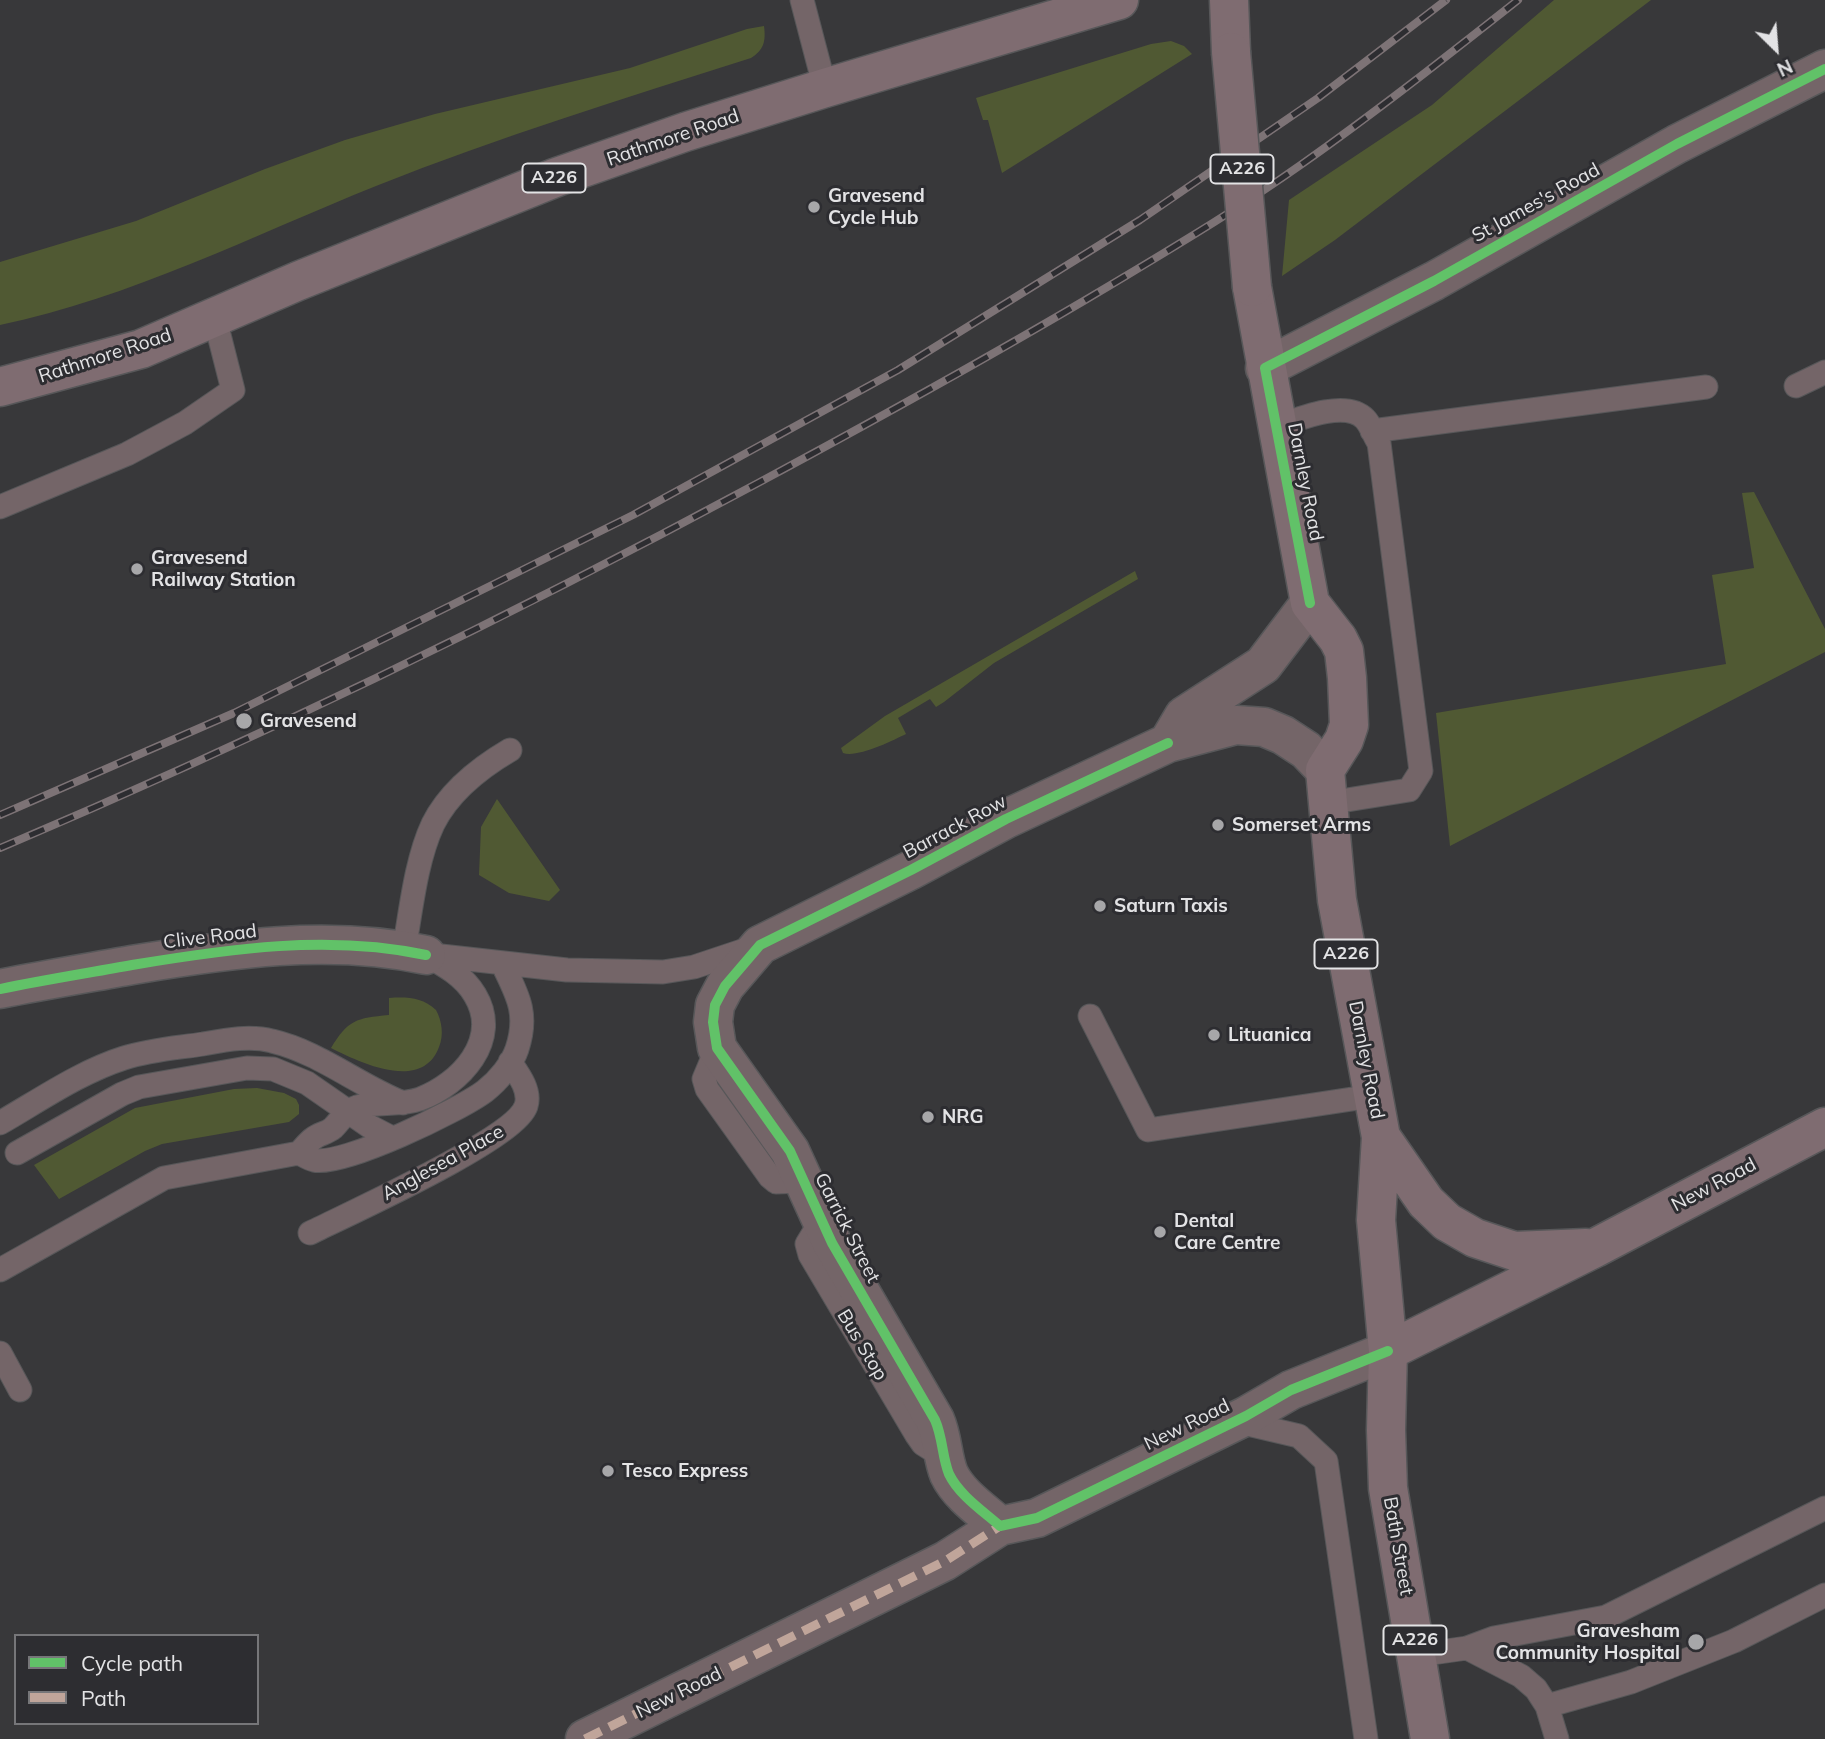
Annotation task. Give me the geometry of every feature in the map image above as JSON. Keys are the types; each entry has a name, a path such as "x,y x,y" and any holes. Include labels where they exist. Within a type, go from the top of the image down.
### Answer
{"main road":[{"name":"Rathmore Road","path":"0,387 141,349 298,281 557,177 825,88 1119,0"},
{"name":"Darnley Road","path":"1229,0 1231,52 1252,288 1265,368 1310,603 1344,651 1349,725 1326,786 1337,900 1381,1137"},
{"name":"New Road","path":"1388,1351 1595,1248 1825,1127"},
{"name":"A226","path":"1381,1137 1426,1202 1447,1222 1475,1238 1514,1251 1595,1248"},
{"name":"A226","path":"1381,1137 1376,1220 1388,1351"},
{"name":"Bath Street","path":"1388,1351 1388,1488 1430,1739"}],"street":[{"name":"St James's Road","path":"1265,368 1434,281 1677,144 1825,69"},
{"path":"1168,743 1184,716 1264,665 1310,603"},
{"name":"Barrack Row","path":"760,945 1006,819 1168,743 1236,725 1264,727 1283,735 1306,750 1326,786"},
{"name":"Clive Road","path":"0,989 193,955 245,950 341,944 415,952"},
{"name":"Garrick Street","path":"760,945 724,986 715,1005 713,1022 717,1048 789,1151 821,1221 856,1286 935,1420 951,1477 962,1491 1000,1526"},
{"name":"New Road","path":"585,1739 945,1561 1000,1526 1037,1518 1235,1421 1291,1390 1388,1351"}],"lane":[{"path":"802,0 825,88"},
{"path":"0,507 127,454 185,423 233,390 215,319"},
{"path":"1796,386 1825,372"},
{"path":"1372,431 1706,387"},
{"path":"1276,427 1343,409 1364,418 1378,443 1421,771 1409,790 1326,786"},
{"path":"0,1270 164,1178 299,1153 316,1136 333,1128 347,1112 359,1107 403,1103 423,1098 455,1080 468,1067 476,1054 482,1033 481,1011 471,990 456,974 415,952 425,845 434,821 459,789 480,768 510,750"},
{"name":"Clive Road","path":"415,952 567,970 663,972 694,967 760,945"},
{"path":"299,1153 315,1161 352,1154 456,1109 487,1089 510,1062 522,1030 519,999 502,963"},
{"path":"1090,1016 1148,1130 1372,1096"},
{"path":"0,1123 67,1084 121,1059 246,1038 272,1040 303,1051 367,1087 403,1103"},
{"name":"Anglesea Place","path":"310,1233 459,1157 516,1121 525,1109 527,1095 510,1062"},
{"path":"17,1153 139,1087 247,1068 273,1069 293,1076 392,1138"},
{"path":"0,1353 20,1390"},
{"path":"1235,1421 1299,1436 1326,1461 1366,1739"},
{"path":"1418,1656 1467,1648 1494,1638 1606,1617 1825,1508"},
{"path":"1547,1706 1631,1682 1734,1641 1825,1595"},
{"path":"1467,1648 1521,1675 1536,1689 1547,1706 1557,1739"}],"green space":[{"path":"1554,0 1651,0 1335,240 1282,276 1289,200 1432,105"},
{"path":"764,26 763,45 751,58 422,168 144,282 96,299 0,325 0,262 136,221 345,140 435,114 630,68 747,29"},
{"path":"1171,41 1184,46 1192,54 1002,173 988,120 983,120 976,98 1151,44"},
{"path":"1754,492 1825,629 1825,652 1450,846 1436,713 1726,664 1712,575 1754,568 1742,493"},
{"path":"1135,571 1138,579 994,663 936,707 930,699 898,718 906,734 865,751 843,753 841,748 885,716"},
{"path":"497,799 560,890 549,901 509,893 479,875 481,827"},
{"path":"389,998 420,1000 438,1014 441,1042 431,1061 419,1069 389,1070 331,1048 343,1031 354,1022 368,1017 389,1015"},
{"path":"257,1088 284,1093 296,1099 299,1114 289,1122 162,1144 59,1199 34,1165 135,1108 234,1089"}],"railway":[{"path":"0,815 234,713 633,515 898,370 1140,220 1318,98 1446,0"},
{"path":"0,848 193,764 478,628 665,532 942,382 1124,277 1258,194 1357,124 1518,0"}],"marked path":[{"path":"585,1739 945,1561 1000,1526"}],"cycle path":[{"path":"1310,603 1265,368 1434,281 1677,144 1825,69"},
{"name":"Bus Stop","path":"1168,743 1006,819 760,945 725,986 715,1005 713,1022 717,1048 790,1151 832,1243 935,1420 953,1482 1000,1526 1037,1518 1246,1416 1291,1390 1388,1351"},
{"path":"0,989 168,959 279,946 353,945 426,955"}],"place":[{"name":"Gravesend Cycle Hub","path":"814,207"},
{"name":"Gravesend Railway Station","path":"137,569"},
{"name":"Gravesend","path":"244,721"},
{"name":"Somerset Arms","path":"1218,825"},
{"name":"Saturn Taxis","path":"1100,906"},
{"name":"Lituanica","path":"1214,1035"},
{"name":"NRG","path":"928,1117"},
{"name":"Dental Care Centre","path":"1160,1232"},
{"name":"Tesco Express","path":"608,1471"},
{"name":"Gravesham Community Hospital","path":"1696,1642"}]}
